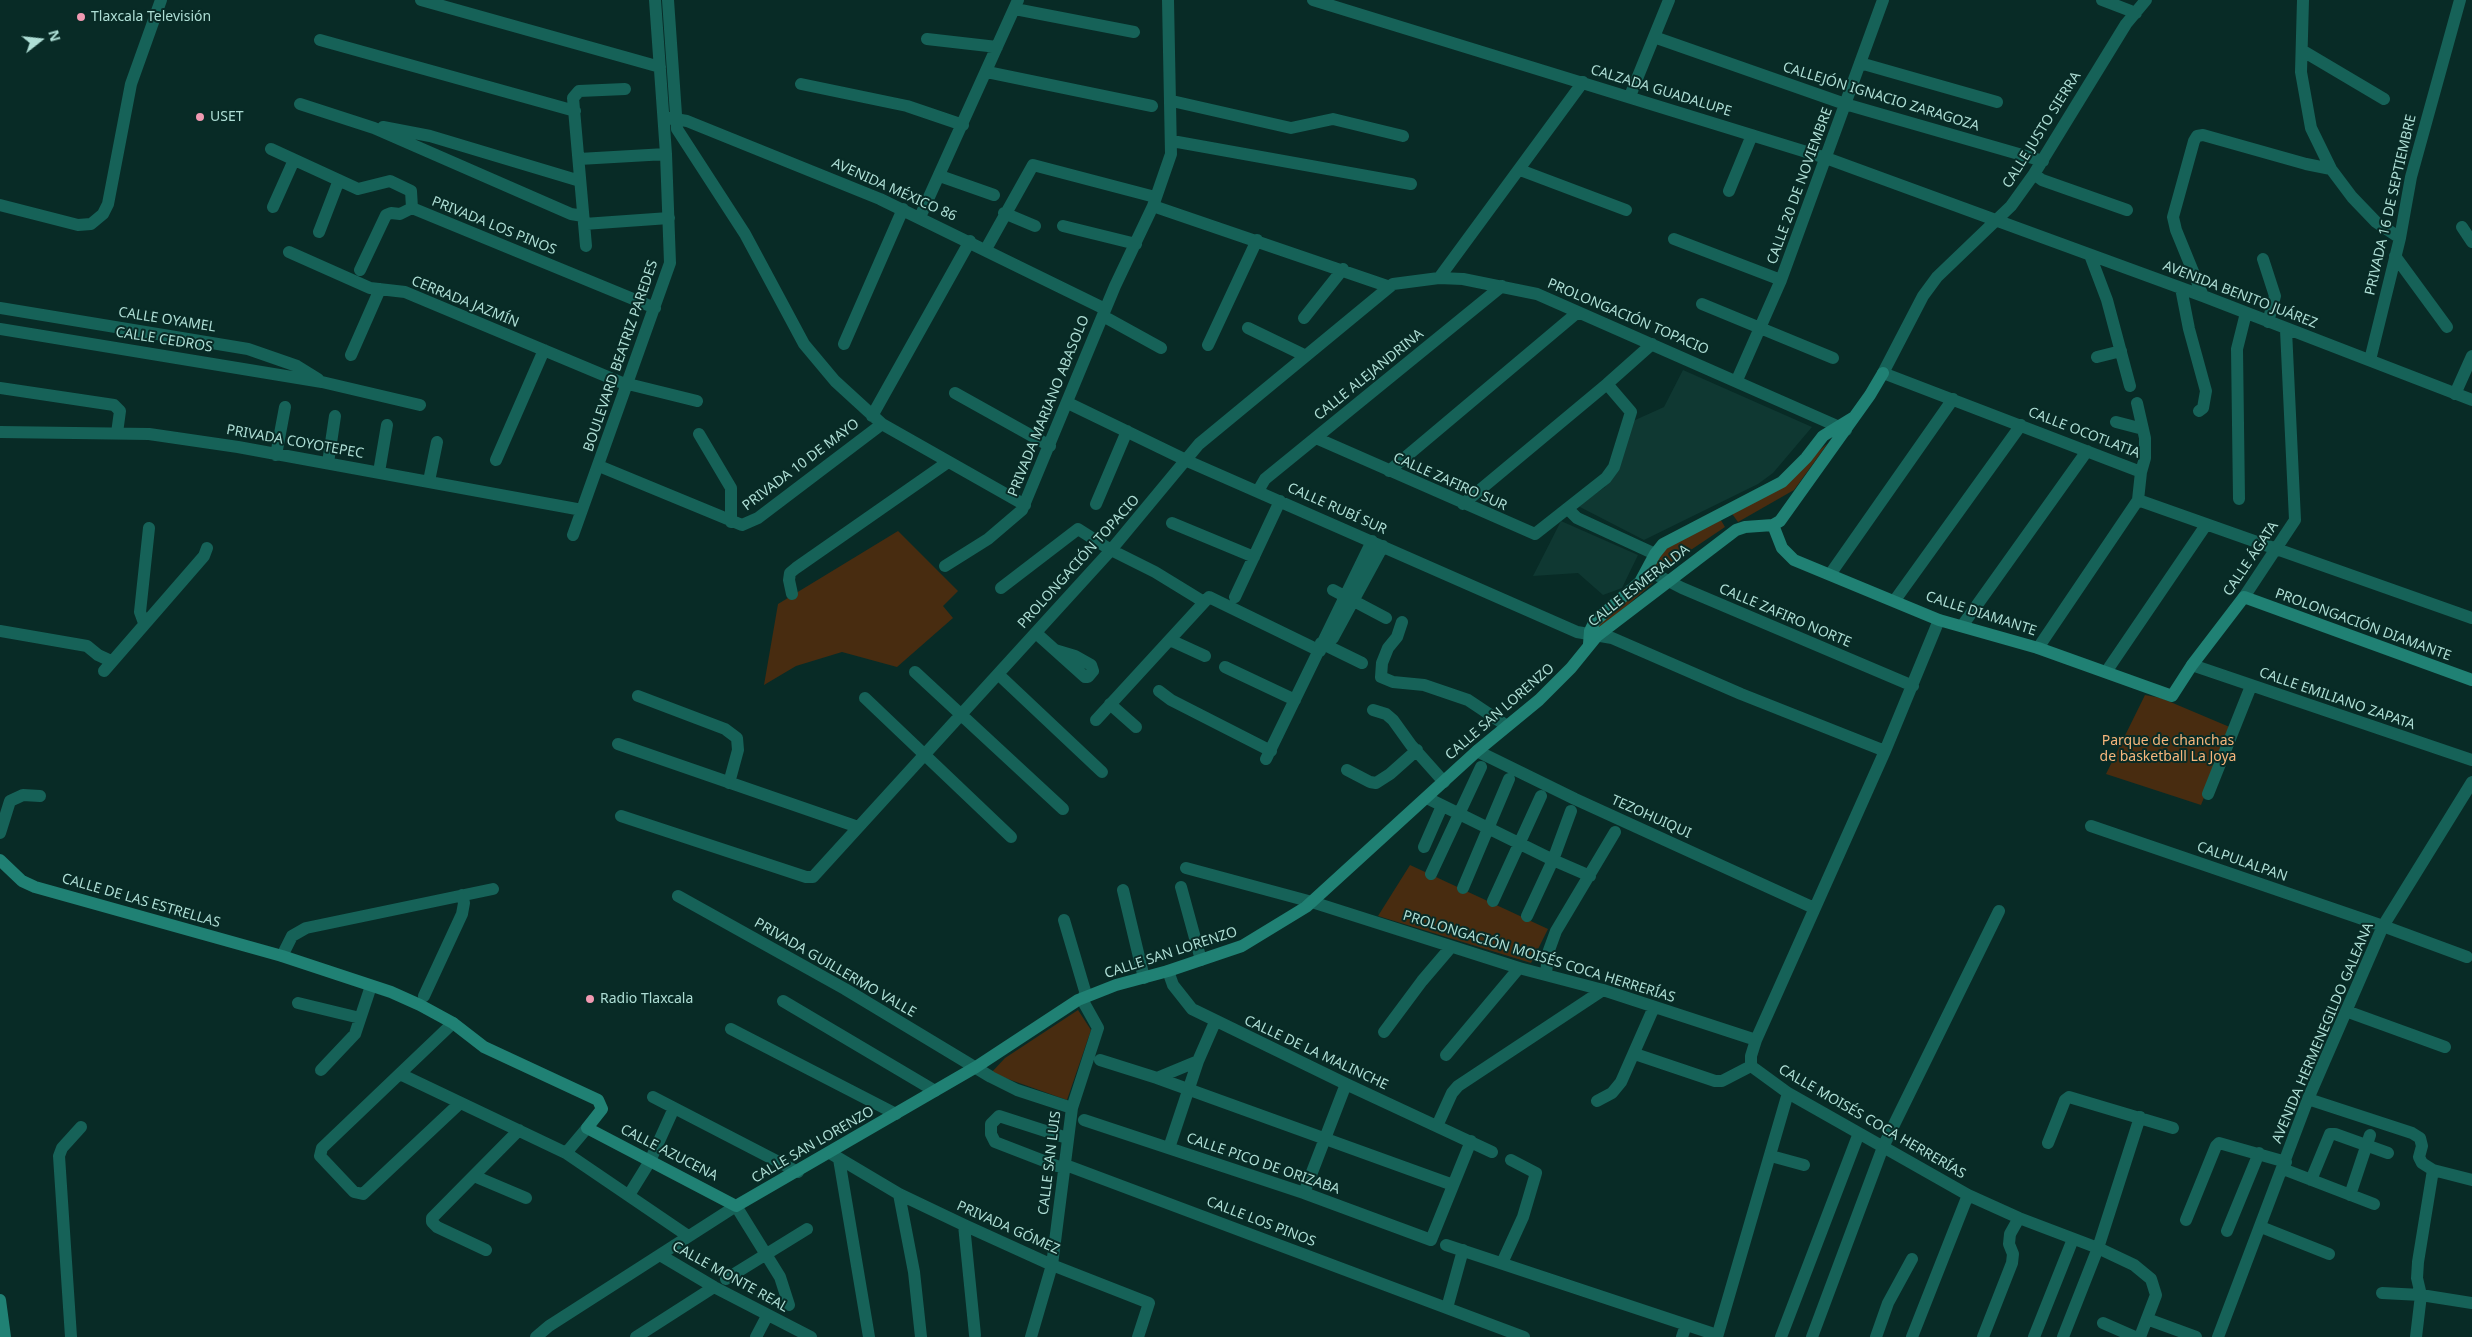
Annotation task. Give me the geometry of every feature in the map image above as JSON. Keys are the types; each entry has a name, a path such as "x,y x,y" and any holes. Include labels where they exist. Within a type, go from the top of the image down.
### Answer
{"street":[{"path":"0,205 78,225 91,224 103,214 108,204 131,84 161,0"},
{"path":"421,0 660,67"},
{"name":"BOULEVARD BEATRIZ PAREDES","path":"657,0 660,67 670,118 746,234 804,344 835,382 877,420 1025,505"},
{"name":"BOULEVARD BEATRIZ PAREDES","path":"573,535 670,263 666,154 670,118 657,0"},
{"name":"PRIVADA MARIANO ABASOLO","path":"945,566 988,540 1019,514 1025,505 1104,312 1154,201 1171,157 1172,101 1168,0"},
{"name":"CALZADA GUADALUPE","path":"1317,0 1752,134 1826,158 1997,219"},
{"path":"1630,96 1669,0"},
{"path":"1869,0 1882,3"},
{"path":"2102,0 2136,13"},
{"name":"CALLE JUSTO SIERRA","path":"1842,428 1854,417 1870,395 1928,290 1938,277 2011,206 2043,161 2126,24 2146,0"},
{"path":"2303,0 2301,72 2311,128 2331,169 2365,213 2400,238"},
{"name":"PRIVADA 16 DE SEPTIEMBRE","path":"2370,360 2400,238 2410,177 2460,0"},
{"name":"CALLE 20 DE NOVIEMBRE","path":"1737,380 1762,328 1781,280 1882,3"},
{"path":"920,217 987,72 1016,4 1134,32"},
{"name":"CALLEJÓN IGNACIO ZARAGOZA","path":"1654,37 1845,104 2043,161"},
{"path":"927,39 997,47"},
{"path":"320,40 574,111"},
{"path":"2303,51 2384,99"},
{"path":"1860,63 1997,102"},
{"path":"987,72 1152,106"},
{"path":"1439,278 1583,82"},
{"path":"801,84 907,106 963,125"},
{"path":"586,246 573,98 577,92 626,89"},
{"path":"1172,101 1291,128 1333,119 1403,136"},
{"path":"300,104 374,128 584,220 669,218"},
{"name":"AVENIDA MÉXICO 86","path":"670,118 903,209 986,249 1104,312 1161,348"},
{"path":"374,128 399,129 430,136 580,181"},
{"path":"1730,191 1752,134"},
{"path":"2203,296 2176,230 2173,217 2194,141 2198,136 2204,135 2306,164 2331,169"},
{"path":"1172,141 1411,184"},
{"name":"PRIVADA LOS PINOS","path":"271,149 361,189 390,181 411,192 412,208 655,308"},
{"path":"579,159 666,154"},
{"path":"273,207 294,160"},
{"path":"986,249 1030,168 1036,164 1154,201 1256,240 1387,286"},
{"path":"1520,170 1626,210"},
{"path":"2034,174 2042,180 2127,210"},
{"path":"940,176 994,195"},
{"path":"319,232 339,180"},
{"path":"360,270 386,215 391,213 400,214 412,208"},
{"path":"844,344 903,209"},
{"path":"1004,213 1035,226"},
{"name":"AVENIDA BENITO JUÁREZ","path":"1997,219 2472,400"},
{"path":"1063,226 1136,244"},
{"path":"2462,226 2472,242"},
{"path":"1674,239 1781,280"},
{"path":"1208,345 1256,240"},
{"path":"877,420 970,241"},
{"name":"CERRADA JAZMÍN","path":"289,252 370,288 404,292 628,384 697,401"},
{"path":"2090,255 2107,300 2130,386"},
{"path":"2395,256 2447,327"},
{"path":"2264,259 2275,296 2268,322"},
{"path":"1304,318 1343,269"},
{"name":"PROLONGACIÓN TOPACIO","path":"621,816 811,878 1111,550 1199,444 1387,286 1405,281 1439,278 1475,280 1538,294 1737,380 1842,428"},
{"name":"CALLE ALEJANDRINA","path":"1258,491 1266,479 1502,286"},
{"path":"2181,288 2189,330 2206,390 2204,408 2198,411"},
{"path":"351,355 380,289"},
{"path":"1702,304 1833,358"},
{"name":"CALLE OYAMEL","path":"0,308 248,349 297,366 322,382"},
{"path":"1389,471 1578,312"},
{"path":"2239,499 2237,349 2246,313"},
{"path":"1248,328 1306,356"},
{"name":"CALLE CEDROS","path":"0,329 322,382 420,405"},
{"name":"CALLE ÁGATA","path":"2172,696 2244,597 2292,525 2296,514 2286,330"},
{"path":"162,355 166,336"},
{"path":"1463,504 1608,384 1652,344"},
{"path":"496,460 544,350"},
{"path":"2097,357 2121,350"},
{"path":"2455,394 2472,356"},
{"name":"CALLE OCOTLATIA","path":"1883,373 2141,472 2138,500"},
{"path":"1608,384 1628,407 1631,418 1610,473 1568,509 1578,518 1654,554"},
{"path":"0,388 117,406 120,414 117,433"},
{"path":"955,393 1050,446"},
{"path":"1831,574 1953,399"},
{"name":"CALLE RUBÍ SUR","path":"1068,403 1187,460 1592,639 1612,638 1741,694 1886,751"},
{"path":"2137,403 2144,429 2145,458 2141,472"},
{"path":"276,455 285,407"},
{"path":"328,463 335,416"},
{"name":"PRIVADA 10 DE MAYO","path":"599,466 742,525 758,518 877,420"},
{"path":"2116,422 2144,429"},
{"path":"379,472 387,425"},
{"path":"1895,600 2021,425"},
{"path":"1773,525 1783,518 1842,428"},
{"name":"CALLE ESMERALDA","path":"1592,639 1595,621 1633,589 1647,570 1654,554 1668,541 1782,482 1806,458 1823,436 1842,428"},
{"path":"1096,504 1126,431"},
{"name":"PRIVADA COYOTEPEC","path":"0,432 137,433 188,439 582,510"},
{"path":"699,434 730,484 732,522"},
{"name":"CALLE ZAFIRO SUR","path":"1316,438 1532,534 1540,532 1568,509"},
{"path":"429,481 437,442"},
{"path":"1962,626 2088,451"},
{"path":"792,594 789,580 790,573 948,462"},
{"path":"2038,648 2138,500 2472,618"},
{"path":"1235,597 1280,501"},
{"path":"1725,512 1736,530"},
{"path":"1172,523 1254,557"},
{"name":"CALLE ESMERALDA","path":"1592,639 1736,530 1745,527 1773,525"},
{"name":"CALLE DIAMANTE","path":"1773,525 1779,543 1788,555 1831,574 1939,620 2038,648 2172,696"},
{"path":"2106,672 2206,525"},
{"path":"144,623 140,612 149,528"},
{"path":"1001,588 1074,529 1082,530 1111,550 1162,576 1204,602"},
{"path":"1160,691 1172,701 1269,755 1322,647 1350,599 1378,543"},
{"path":"0,631 87,646 107,666 204,556 207,548"},
{"name":"CALLE ZAFIRO NORTE","path":"1647,570 1736,612 1913,686"},
{"path":"1333,590 1386,618"},
{"name":"PROLONGACIÓN DIAMANTE","path":"2244,597 2472,680"},
{"path":"1096,720 1208,598 1212,598 1362,664"},
{"path":"1635,1054 1715,1081 1722,1081 1752,1066 1751,1056 1756,1040 1886,751 1939,620"},
{"path":"1402,622 1397,637 1388,648 1382,663 1382,677 1393,682 1424,685 1468,700 1507,726"},
{"path":"1036,633 1055,650"},
{"name":"CALLE SAN LORENZO","path":"736,1206 798,1172 834,1156 896,1114 976,1067 1084,998 1116,985 1168,971 1250,943 1312,902 1477,751 1561,679 1592,639"},
{"path":"1170,640 1205,656"},
{"name":"CALLE EMILIANO ZAPATA","path":"2192,666 2472,760"},
{"path":"1225,668 1295,700"},
{"path":"915,672 960,716 1063,809"},
{"path":"998,674 1102,772"},
{"path":"2208,794 2251,686"},
{"path":"638,696 725,729 737,738 738,750 729,783"},
{"path":"865,698 923,756 1011,837"},
{"path":"1110,704 1136,727"},
{"path":"1373,710 1386,714 1394,720 1444,782"},
{"path":"618,744 858,827"},
{"path":"1347,770 1370,782 1376,783 1390,774 1417,750"},
{"name":"TEZOHUIQUI","path":"1477,751 1575,799 1814,908"},
{"path":"1431,874 1480,767"},
{"path":"1463,888 1509,779"},
{"name":"AVENIDA HERMENEGILDO GALEANA","path":"2218,1337 2308,1099 2383,926 2472,782"},
{"path":"0,834 10,801 23,795 40,796"},
{"path":"1493,901 1540,796"},
{"path":"1427,798 1553,860 1590,876"},
{"path":"1424,847 1442,806"},
{"path":"1527,916 1553,860 1571,811"},
{"name":"CALPULALPAN","path":"2091,826 2383,926 2467,957"},
{"path":"1546,975 1548,953 1556,931 1615,832"},
{"name":"CALLE DE LAS ESTRELLAS","path":"0,860 22,881 35,887 282,956 406,998 453,1023 484,1047 598,1100 602,1106 600,1112 587,1128"},
{"name":"PROLONGACIÓN MOISÉS COCA HERRERÍAS","path":"1186,868 1312,902 1519,968 1603,990 1756,1040"},
{"path":"1180,887 1201,960"},
{"path":"282,956 292,936 301,930 493,889"},
{"path":"1123,890 1144,978"},
{"path":"424,996 462,914 464,903 462,896"},
{"name":"PRIVADA GUILLERMO VALLE","path":"678,896 1018,1090 1072,1108"},
{"path":"1812,1337 1883,1147 1999,911"},
{"name":"CALLE SAN LUIS","path":"1031,1337 1052,1265 1072,1108 1098,1028 1084,1003 1085,991 1064,920"},
{"path":"1384,1032 1422,981 1451,947"},
{"path":"1446,1055 1519,968"},
{"name":"CALLE DE LA MALINCHE","path":"1168,971 1173,985 1186,1004 1214,1022 1492,1152"},
{"path":"322,1070 355,1034 371,986"},
{"path":"1437,1126 1452,1093 1458,1086 1603,990"},
{"path":"783,1000 935,1091"},
{"path":"298,1003 360,1018"},
{"path":"1597,1101 1612,1093 1621,1082 1635,1054 1654,1007"},
{"path":"2346,1011 2445,1046"},
{"path":"1168,1148 1198,1061 1214,1022"},
{"path":"453,1023 319,1153 322,1159 354,1192 360,1195 365,1193 460,1103"},
{"path":"731,1029 896,1114"},
{"path":"1100,1060 1157,1078 1453,1185 1471,1141"},
{"path":"1157,1078 1198,1061"},
{"name":"CALLE MOISÉS COCA HERRERÍAS","path":"1752,1066 1788,1093 1968,1195 2019,1218 2098,1248 2134,1265 2151,1279 2156,1294 2140,1337"},
{"path":"400,1074 520,1130 570,1156 688,1236"},
{"path":"1304,1193 1346,1084"},
{"path":"1446,1245 1717,1336 1788,1093"},
{"path":"653,1097 798,1172"},
{"path":"2048,1143 2065,1100 2069,1097 2173,1128"},
{"path":"2308,1099 2412,1133 2420,1138 2422,1146 2419,1158 2422,1163 2433,1170 2472,1180"},
{"path":"629,1196 650,1161 674,1108"},
{"name":"CALLE LOS PINOS","path":"1067,1138 998,1116 992,1124 991,1134 996,1142 1057,1166 1071,1167 1524,1337"},
{"path":"2063,1337 2098,1248 2140,1117"},
{"name":"CALLE PICO DE ORIZABA","path":"1084,1120 1304,1193 1431,1240 1453,1185"},
{"path":"71,1337 60,1153 81,1127"},
{"path":"570,1156 587,1128"},
{"name":"CALLE AZUCENA","path":"587,1128 736,1206"},
{"path":"486,1250 437,1227 432,1222 434,1215 520,1130"},
{"path":"1781,1337 1859,1133"},
{"path":"2311,1180 2330,1134 2369,1140 2388,1153"},
{"path":"2350,1194 2369,1140"},
{"path":"2186,1220 2216,1146 2224,1143 2259,1153 2311,1180 2374,1204"},
{"path":"2227,1231 2259,1153"},
{"path":"834,1156 869,1337"},
{"name":"PRIVADA GÓMEZ","path":"834,1156 899,1194 964,1225 1052,1265 1149,1303 1138,1337"},
{"path":"1771,1156 1804,1165"},
{"path":"1502,1263 1523,1217 1536,1173 1510,1160"},
{"path":"2416,1337 2421,1295 2418,1270 2433,1170"},
{"path":"474,1176 526,1198"},
{"path":"899,1194 914,1272 920,1337"},
{"path":"1912,1337 1968,1195"},
{"path":"660,1255 736,1206 780,1277 789,1305"},
{"path":"1983,1337 2012,1263 2013,1254 2009,1244 2010,1234 2019,1218"},
{"path":"964,1225 975,1335"},
{"path":"2261,1227 2329,1254"},
{"path":"726,1279 806,1229"},
{"path":"2034,1337 2072,1239"},
{"path":"1447,1308 1463,1250"},
{"name":"CALLE MONTE REAL","path":"536,1337 549,1326 660,1255 767,1316 811,1337"},
{"path":"1876,1337 1888,1302 1912,1259"},
{"path":"636,1337 714,1287"},
{"path":"2382,1293 2421,1295 2472,1302"},
{"path":"0,1300 3,1336"},
{"path":"755,1336 767,1316"},
{"path":"2147,1319 2196,1337"},
{"path":"2103,1323 2135,1337"},
{"path":"1682,1337 1686,1325"}],"shaded area":[{"path":"1683,370 1812,427 1773,473 1758,484 1644,540 1578,506 1605,487 1633,421 1664,407"},
{"path":"1561,521 1638,555 1622,588 1603,595 1578,573 1533,576"}],"green space":[{"path":"1828,443 1794,490 1738,522 1730,511 1789,476"},
{"path":"1719,517 1725,527 1661,570 1652,564 1657,553"},
{"path":"898,531 958,591 943,606 953,618 897,667 842,652 796,666 764,685 778,604"},
{"path":"1642,578 1653,583 1599,630 1593,621"},
{"name":"Parque de chanchas de basketball La Joya","path":"2145,695 2161,698 2232,728 2201,805 2106,774"},
{"path":"1410,865 1548,929 1531,963 1378,916"},
{"path":"1078,1010 1091,1030 1067,1100 991,1073 1005,1058"}],"place":[{"name":"Tlaxcala Televisión","path":"81,17"},
{"name":"USET","path":"200,117"},
{"name":"Radio Tlaxcala","path":"590,999"}]}
